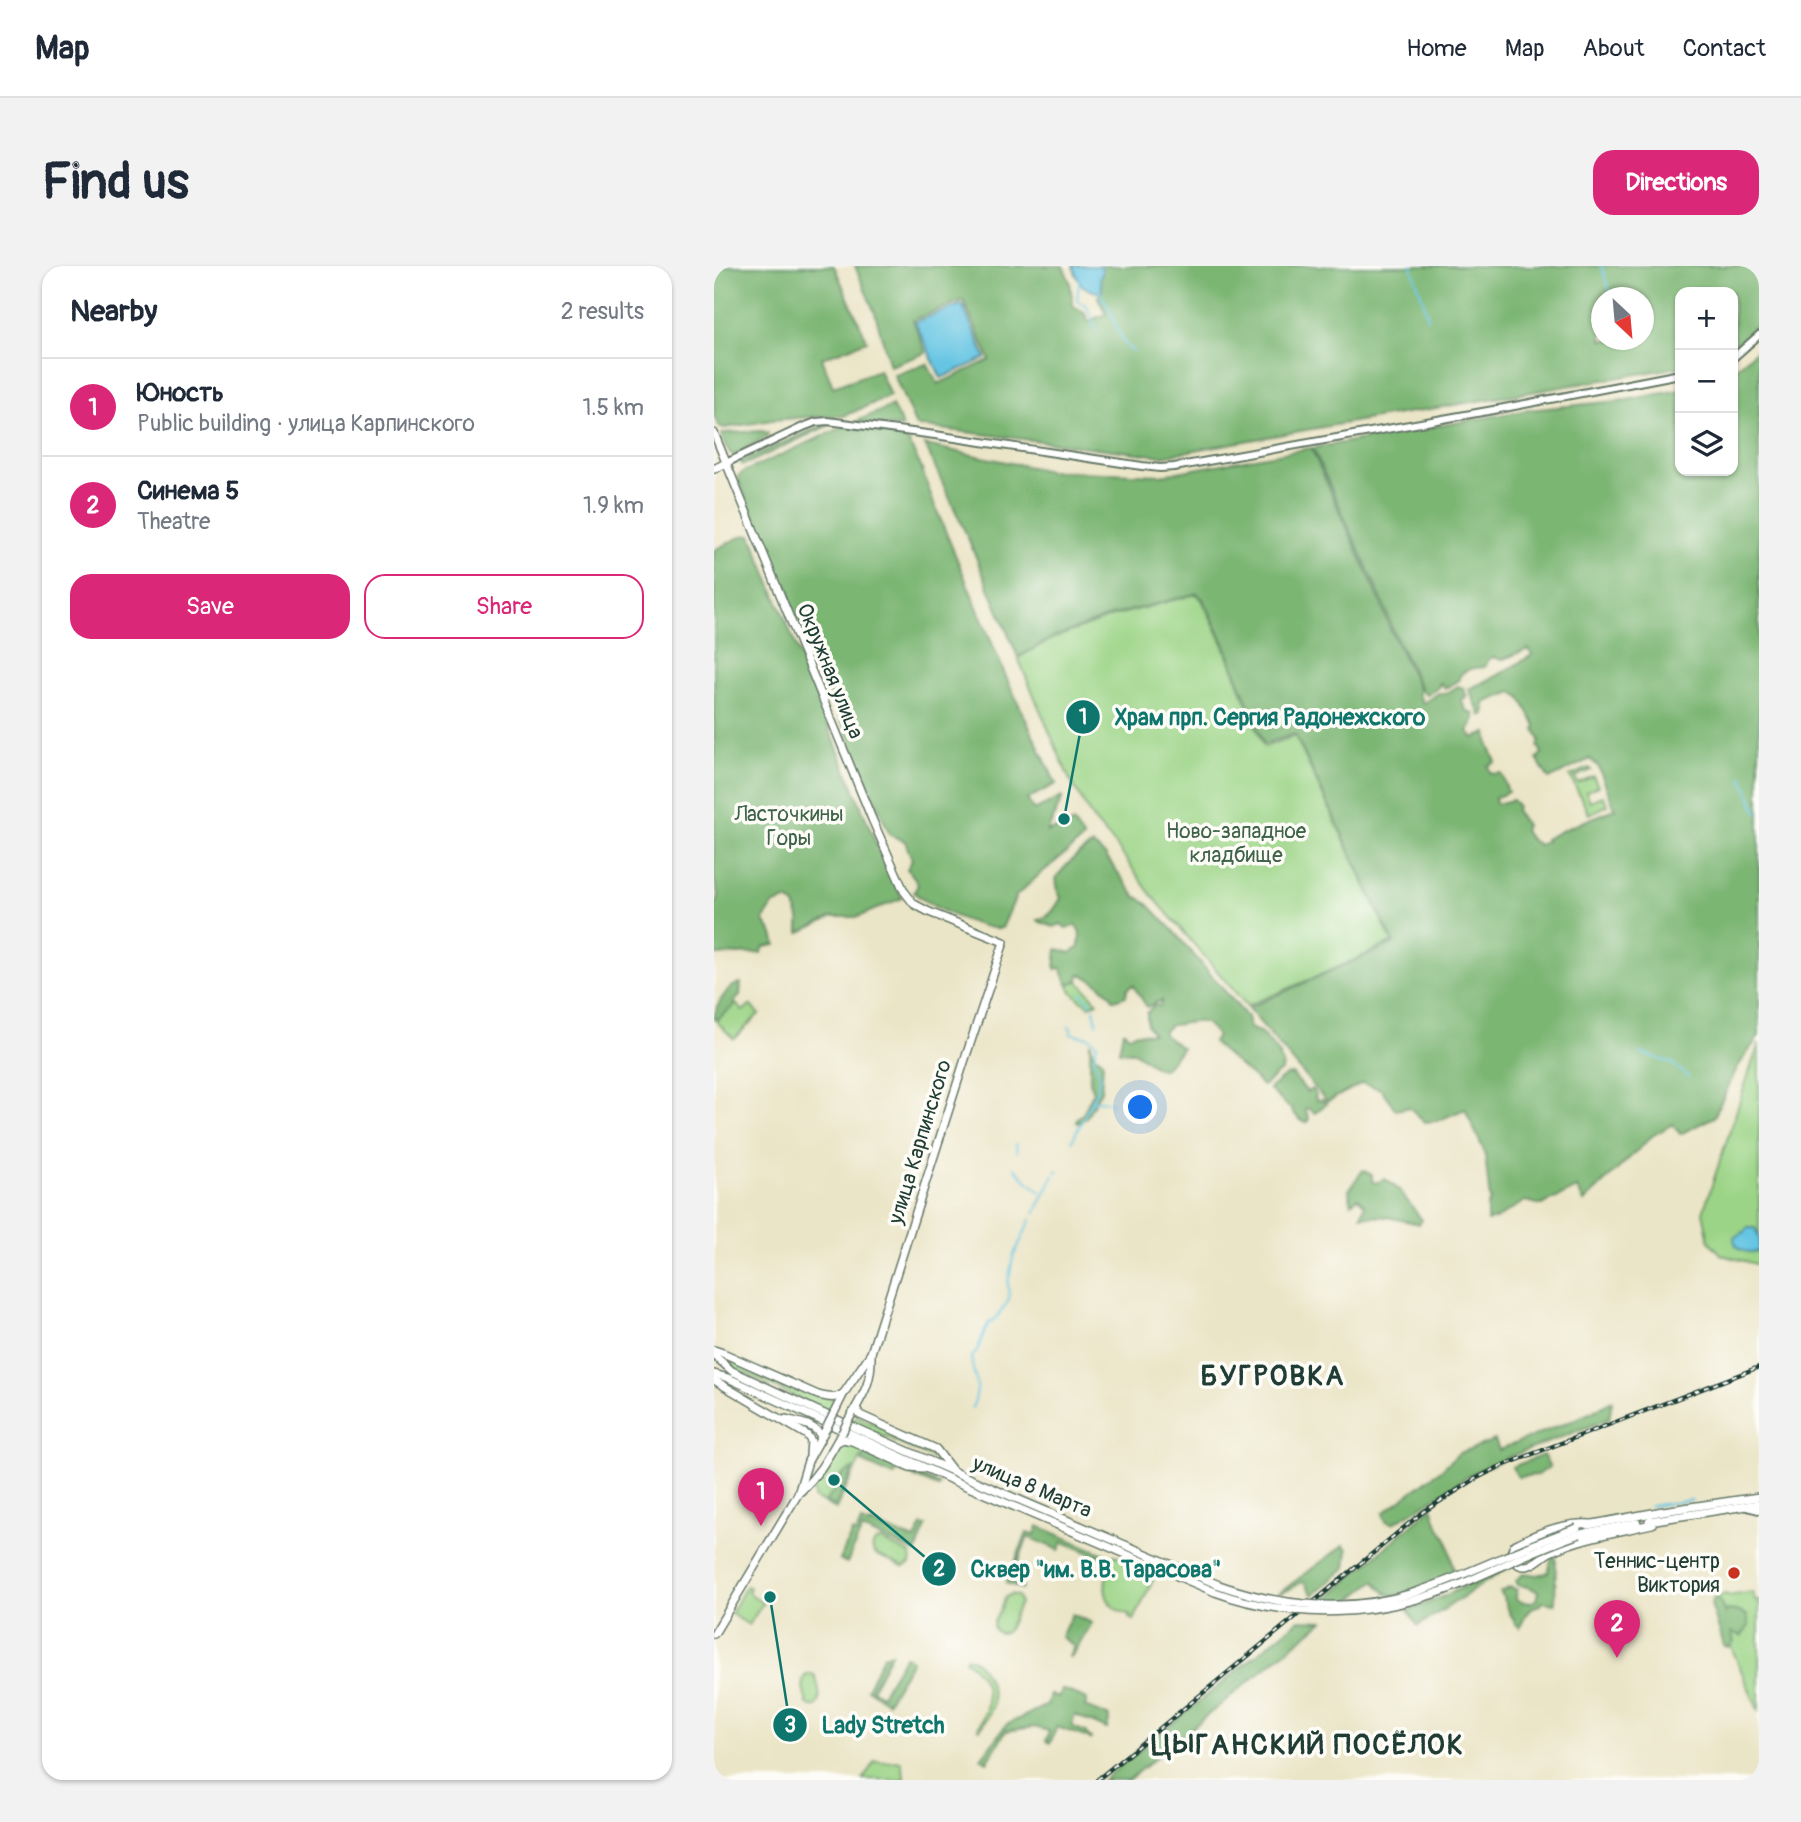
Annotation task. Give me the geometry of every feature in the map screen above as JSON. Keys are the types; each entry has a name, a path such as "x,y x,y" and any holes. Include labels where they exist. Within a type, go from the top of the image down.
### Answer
{"main road":[{"path":"1738,354 1759,335"},
{"path":"714,469 803,427 828,421 1142,466 1174,467 1675,375"},
{"name":"Окружная улица","path":"714,433 895,873 908,897 914,904 929,912 1004,942"},
{"name":"улица Карпинского","path":"798,1494 826,1463 849,1419 858,1411 870,1378 871,1353 1004,942"},
{"path":"714,1353 723,1353 818,1395 831,1398 841,1396 852,1386 858,1387 862,1398"},
{"name":"улица 8 Марта","path":"714,1353 733,1371 833,1415 928,1465 954,1472 997,1495"},
{"name":"улица Карпинского","path":"714,1634 798,1494 810,1458 846,1390 871,1353"},
{"name":"улица 8 Марта","path":"714,1374 1213,1587 1297,1604 1332,1606 1373,1602 1411,1594 1545,1539 1578,1531"},
{"path":"714,1380 809,1437 810,1458 816,1465 826,1463"},
{"path":"858,1411 934,1449 954,1472"},
{"path":"775,1416 815,1427 821,1437"},
{"path":"837,1442 852,1441 910,1467 928,1465 936,1458 937,1452 934,1449"},
{"path":"1578,1531 1651,1522 1756,1503"},
{"path":"1651,1522 1584,1539 1547,1553 1531,1565 1522,1566 1515,1562 1511,1553 1514,1545 1575,1523 1591,1524 1654,1512 1756,1503"},
{"path":"1578,1531 1591,1524"}],"green space":[{"path":"714,266 834,266 867,341 822,358 833,387 879,370 890,396 844,416 772,420 720,427 714,417"},
{"path":"855,266 1063,266 1070,282 1073,306 1084,312 1088,321 1106,314 1098,297 1102,290 1102,266 1759,266 1759,323 1738,342 1738,287 1675,287 1675,368 1162,456 916,426 894,375 927,364 938,384 990,360 963,300 913,320 926,353 890,366 875,313"},
{"path":"1759,348 1759,1036 1737,1068 1714,1117 1680,1134 1673,1124 1652,1136 1584,1202 1577,1188 1542,1205 1525,1201 1496,1219 1487,1221 1490,1201 1485,1153 1465,1109 1437,1121 1425,1122 1409,1107 1396,1110 1381,1089 1362,1083 1327,1102 1248,1008 1394,943 1295,734 1264,744 1204,600 1197,593 1113,615 1054,637 1018,657 925,445 1049,471 1161,475 1311,448 1423,703 1439,693 1447,693 1458,686 1463,688 1467,697 1461,700 1466,710 1474,714 1475,719 1468,731 1474,738 1487,733 1496,762 1488,766 1491,774 1501,773 1508,792 1495,798 1496,804 1512,800 1517,805 1516,812 1526,825 1524,831 1539,845 1565,829 1615,809 1598,766 1590,759 1549,779 1537,759 1542,753 1538,746 1540,740 1536,726 1520,697 1512,692 1484,703 1485,714 1481,716 1469,689 1532,655 1529,649 1501,660 1494,657 1489,659 1485,667 1465,671 1458,681 1445,688 1440,683 1438,688 1426,695 1422,691 1313,448 1528,410 1627,400 1675,391 1675,476 1738,476 1738,367"},
{"path":"892,406 903,427 857,422 859,420"},
{"path":"828,423 832,424 744,465 741,464 741,461"},
{"path":"845,426 906,437 921,467 1006,677 1056,784 1027,799 1034,811 1062,797 1047,832 1073,823 1084,838 1016,896 1002,928 982,926 956,916 914,892 918,885 907,869 912,860 905,841 890,835 738,479 745,471"},
{"path":"724,433 768,433 767,437 734,455 730,453 721,435"},
{"name":"Ласточкины Горы","path":"751,535 879,851 902,898 858,917 832,917 799,933 799,918 795,905 787,900 774,904 764,919 776,945 764,947 761,953 714,955 714,907 719,898 714,879 714,550 742,536"},
{"name":"Ново-западное кладбище","path":"1197,594 1224,646 1264,747 1295,736 1392,942 1247,1006 1149,892 1115,844 1092,818 1069,778 1018,658 1054,638 1114,616"},
{"path":"1589,768 1591,770 1575,777 1578,783 1593,776 1598,786 1586,792 1590,801 1603,796 1608,805 1589,814 1570,776"},
{"path":"1093,845 1105,855 1135,896 1146,902 1175,933 1247,1017 1249,1028 1260,1032 1277,1051 1283,1064 1282,1070 1263,1086 1213,1043 1217,1036 1202,1022 1170,1025 1164,1031 1164,1035 1182,1048 1164,1069 1157,1068 1134,1052 1119,1051 1123,1031 1130,1036 1135,1033 1153,1034 1147,1025 1147,1013 1154,1005 1160,1006 1162,1000 1147,1007 1133,985 1127,989 1126,996 1114,1000 1099,984 1079,974 1078,980 1068,985 1061,968 1055,969 1057,949 1071,953 1079,947 1080,933 1076,925 1066,928 1061,924 1054,927 1038,920 1055,909 1061,898 1056,878 1073,859"},
{"path":"1077,979 1097,1002 1090,1006 1073,993 1069,987 1070,983"},
{"path":"741,983 740,995 735,1005 714,1019 723,996"},
{"path":"734,1002 743,1011 750,1005 759,1014 734,1039 716,1021"},
{"path":"1090,1042 1095,1057 1100,1058 1103,1063 1101,1090 1086,1118 1078,1123 1077,1118 1083,1114 1093,1093 1090,1083"},
{"path":"1759,1043 1759,1265 1722,1255 1709,1241 1703,1212"},
{"path":"1292,1074 1307,1092 1312,1089 1316,1094 1315,1098 1326,1104 1315,1113 1305,1109 1308,1122 1302,1121 1269,1089 1286,1075"},
{"path":"1363,1170 1372,1175 1372,1181 1376,1183 1385,1179 1399,1190 1422,1220 1419,1224 1387,1217 1361,1216 1365,1205 1358,1198 1351,1203 1349,1190"},
{"path":"731,1359 783,1383 780,1390 732,1367"},
{"path":"785,1383 837,1399 830,1413 782,1391"},
{"path":"1612,1401 1609,1419 1473,1473 1393,1523 1386,1521 1383,1513 1441,1470 1459,1453 1495,1440 1499,1450 1590,1413"},
{"path":"854,1417 934,1451 935,1456 931,1458 851,1422"},
{"path":"844,1441 865,1450 836,1509 814,1498 815,1493 809,1489 824,1472 840,1442"},
{"path":"865,1455 939,1484 938,1487 897,1470 894,1476 862,1462"},
{"path":"1543,1455 1550,1467 1537,1475 1518,1477 1512,1467"},
{"path":"853,1469 837,1504 834,1506 825,1502 840,1477"},
{"path":"1432,1507 1439,1528 1447,1539 1455,1575 1395,1596 1387,1594 1374,1581 1348,1602 1324,1601"},
{"path":"861,1522 915,1540 922,1525 926,1526 916,1552 862,1529 847,1563 840,1560 852,1532 856,1534"},
{"path":"1038,1526 1109,1556 1105,1566 1105,1559 1063,1542 1059,1550 1028,1537 1010,1581 1023,1587 1022,1589 1006,1583 1027,1533 1035,1535"},
{"path":"881,1540 909,1553 910,1564 903,1567 875,1554 873,1545"},
{"path":"1344,1545 1348,1549 1346,1568 1313,1595 1304,1582 1278,1594"},
{"path":"1114,1555 1157,1572 1134,1620 1115,1608 1107,1596 1107,1575"},
{"path":"1556,1555 1555,1604 1542,1602 1533,1608 1527,1613 1520,1628 1513,1620 1500,1592 1510,1587 1517,1590 1516,1599 1524,1602 1536,1600 1538,1592 1518,1585 1516,1581 1524,1573 1538,1575 1548,1572 1552,1556"},
{"path":"1512,1565 1418,1626 1408,1611 1444,1596"},
{"path":"746,1586 750,1588 748,1592 763,1603 749,1625 731,1614"},
{"path":"1752,1592 1756,1602 1759,1601 1759,1712 1726,1635 1716,1596"},
{"path":"1011,1594 1018,1596 1020,1603 1007,1631 997,1632 993,1624 1006,1597"},
{"path":"1718,1598 1725,1613 1727,1610 1747,1615 1749,1626 1741,1636 1732,1632 1734,1642 1729,1647 1724,1646 1711,1604 1713,1599"},
{"path":"1072,1614 1092,1623 1071,1658 1069,1657 1074,1646 1061,1637"},
{"path":"1299,1620 1323,1621 1128,1780 1103,1780"},
{"path":"891,1653 872,1689 881,1695 904,1657 912,1661 887,1702 867,1689 883,1656"},
{"path":"967,1657 983,1670 992,1690 992,1707 980,1729 978,1728 986,1709 986,1691 980,1675 965,1660"},
{"path":"808,1674 814,1675 820,1695 817,1705 813,1706 807,1704 803,1687 803,1679"},
{"path":"1062,1689 1087,1699 1085,1707 1110,1717 1107,1729 1075,1715 1073,1727 1086,1732 1091,1739 1057,1727 1050,1743 1046,1741 1049,1731 1034,1727 1006,1731 987,1762 981,1758 1006,1725 1047,1705 1050,1694 1058,1697"},
{"path":"875,1761 901,1761 905,1780 863,1779"}],"water":[{"path":"1073,266 1102,266 1101,293 1082,285"},
{"path":"962,304 986,358 941,378 915,322"},
{"path":"1747,1228 1755,1228 1759,1237 1759,1251 1746,1252 1736,1246 1734,1237"}],"waterway":[{"path":"1412,266 1428,319"},
{"path":"1601,266 1608,287"},
{"path":"1079,281 1077,301 1087,306 1091,317"},
{"path":"1100,292 1123,341 1134,352"},
{"path":"1092,319 1095,330"},
{"path":"1742,777 1758,813"},
{"path":"1081,993 1092,1004"},
{"path":"1094,1009 1097,1023"},
{"path":"1068,1026 1071,1028 1071,1034 1074,1034"},
{"path":"1072,1141 1097,1090 1100,1076 1094,1059 1097,1044 1089,1037 1076,1035"},
{"path":"1641,1053 1672,1063 1688,1077"},
{"path":"1092,1102 1107,1102"},
{"path":"1016,1144 1017,1152"},
{"path":"1015,1168 1042,1193"},
{"path":"1035,1213 1054,1175"},
{"path":"972,1408 977,1386 971,1357 976,1353 988,1324 997,1317 1009,1300 1008,1283 1013,1257 1031,1219"},
{"path":"1650,1506 1692,1500"}],"railway":[{"path":"1097,1780 1423,1512 1475,1479 1499,1467 1759,1367"}],"place":[{"name":"Храм прп. Сергия Радонежского","path":"1064,819"},
{"name":"Сквер \"им. В.В. Тарасова\"","path":"834,1480"},
{"name":"Юность","path":"761,1526"},
{"name":"Теннис-центр Виктория","path":"1734,1573"},
{"name":"Lady Stretch","path":"770,1597"},
{"name":"Синема 5","path":"1617,1658"}],"district":[{"name":"БУГРОВКА","path":"1273,1376"},
{"name":"ЦЫГАНСКИЙ ПОСЁЛОК","path":"1308,1745"}]}
